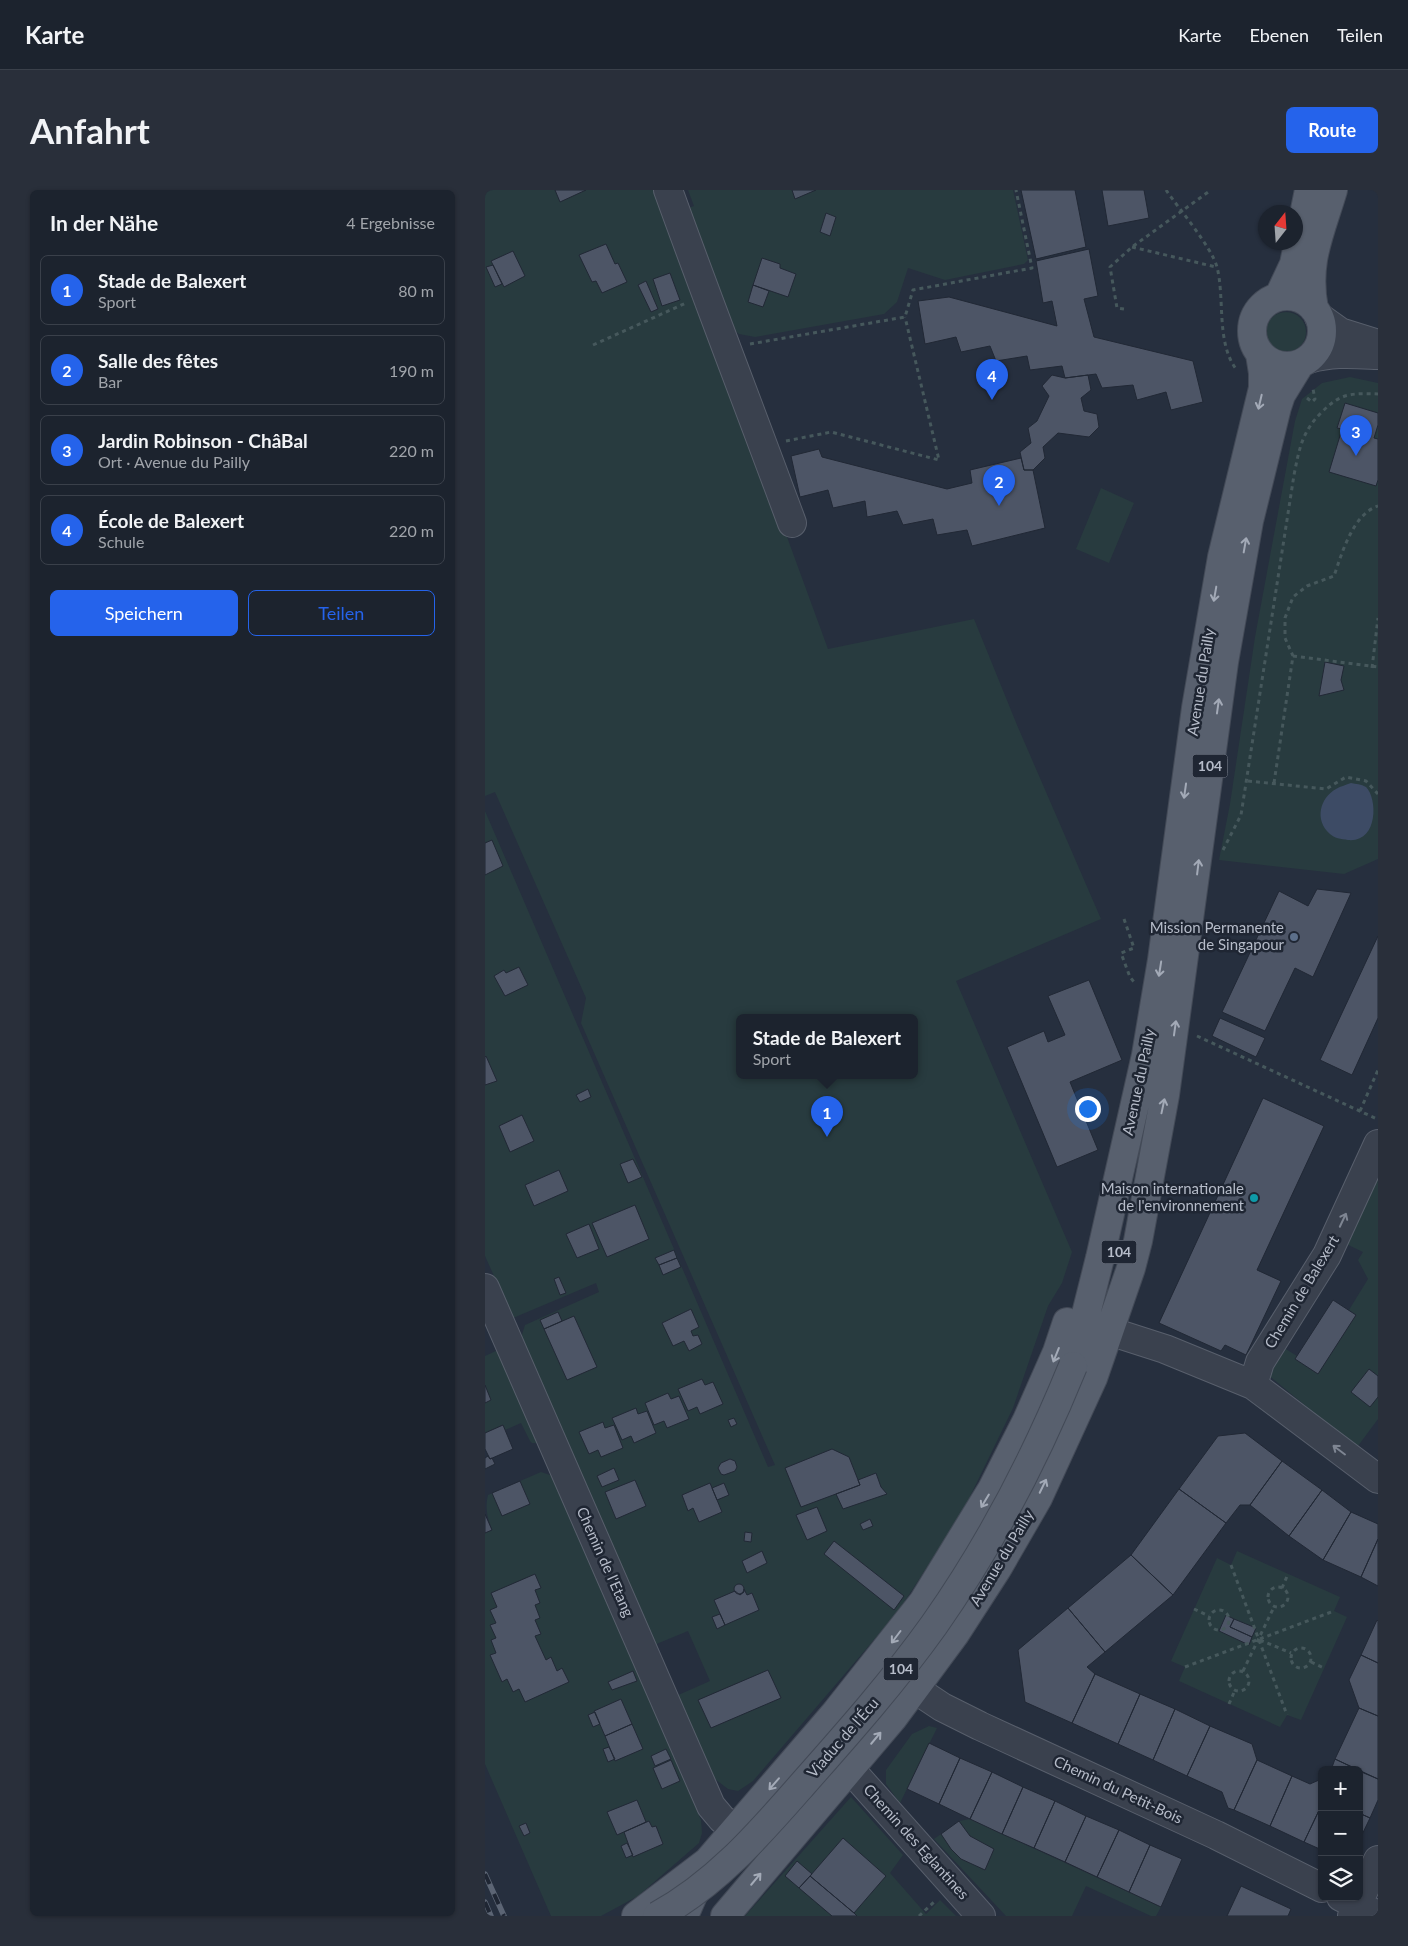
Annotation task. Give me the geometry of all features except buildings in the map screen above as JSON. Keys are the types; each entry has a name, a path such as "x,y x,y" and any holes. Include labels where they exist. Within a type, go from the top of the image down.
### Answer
{"main road":[{"path":"1279,296 1294,264 1319,199"},
{"path":"1317,313 1307,302 1299,298 1279,296 1268,301 1259,309 1253,320 1251,332 1253,344 1259,354 1268,361 1278,365 1307,370 1321,340 1322,328 1310,288 1319,199"},
{"name":"Avenue du Pailly","path":"1073,1366 1139,1091 1155,1005 1196,708 1222,557 1263,388 1263,373 1259,354"},
{"name":"Avenue du Pailly","path":"727,1915 915,1689 981,1594 1034,1506 1093,1378 1131,1268 1138,1241 1165,1095 1222,680 1244,550 1281,395 1307,370"},
{"name":"Avenue du Pailly","path":"1073,1366 1116,1263 1157,1136"},
{"name":"Avenue du Pailly","path":"684,1916 708,1861 836,1712 923,1602 993,1489 1027,1420 1057,1352 1122,1160"},
{"name":"Viaduc de l'Écu","path":"657,1916 708,1882 744,1849 867,1712 921,1642 968,1573 1010,1501 1040,1443 1073,1366"},
{"name":"104","path":"636,1916 708,1861"}],"street":[{"path":"668,190 705,294 792,523"},
{"path":"1317,313 1340,332 1378,344"},
{"path":"1307,370 1327,354 1378,355"},
{"name":"Chemin de Balexert","path":"1253,1385 1260,1362 1327,1255 1378,1144"},
{"name":"Chemin de l'Etang","path":"485,1288 711,1806 735,1830"},
{"path":"1109,1331 1165,1349 1253,1385 1378,1479"},
{"name":"Chemin du Petit-Bois","path":"915,1689 942,1707 980,1726 1216,1835 1318,1886"},
{"name":"Chemin des Eglantines","path":"850,1769 981,1916"},
{"path":"1357,1908 1378,1860"}],"path":[{"path":"763,446 831,432 939,460 905,317 913,290 1032,268 1016,190"},
{"path":"1166,190 1213,256 1221,286 1221,312 1227,346 1231,362 1236,369"},
{"path":"1124,309 1117,308 1110,267 1132,246 1211,190"},
{"path":"1132,246 1217,267"},
{"path":"593,345 705,294"},
{"path":"727,348 905,317"},
{"path":"1307,370 1315,399 1312,402"},
{"path":"1218,852 1225,850 1241,815 1248,781 1294,475 1304,436 1312,422 1333,400 1350,394 1378,394"},
{"path":"1274,783 1293,656 1285,638 1285,618 1293,597 1307,586 1334,576 1345,544 1361,518 1371,508 1378,506"},
{"path":"1372,668 1378,618"},
{"path":"1293,656 1372,668 1378,667"},
{"path":"1248,781 1326,789 1346,777 1367,781 1378,794"},
{"path":"1124,919 1134,948 1121,953 1130,977 1135,983"},
{"path":"1195,1035 1378,1119"},
{"path":"1360,1111 1378,1070"},
{"path":"1231,1565 1287,1715"},
{"path":"1282,1588 1288,1574"},
{"path":"1274,1588 1282,1588 1288,1593 1287,1602 1282,1607 1274,1607 1268,1601 1268,1593 1274,1588"},
{"path":"1243,1671 1274,1607"},
{"path":"1194,1609 1209,1616"},
{"path":"1215,1610 1223,1610 1229,1616 1229,1624 1223,1630 1215,1630 1209,1624 1209,1616 1215,1610"},
{"path":"1185,1668 1334,1611"},
{"path":"1259,1639 1291,1654"},
{"path":"1297,1648 1305,1648 1311,1654 1311,1662 1305,1667 1296,1667 1291,1662 1291,1654 1297,1648"},
{"path":"1311,1662 1324,1668"},
{"path":"1235,1671 1243,1671 1249,1677 1249,1685 1243,1690 1235,1690 1229,1685 1229,1677 1235,1671"},
{"path":"1229,1704 1235,1690"},
{"path":"919,1916 940,1896"}],"green space":[{"path":"485,190 660,190 828,649 974,619 1017,725 1101,919 956,981 1072,1252 1062,1283 1048,1306 1013,1408 960,1517 897,1613 753,1781 738,1791 728,1789 715,1779 676,1696 710,1681 688,1631 654,1645 521,1338 525,1325 599,1292 596,1283 513,1318 485,1256 485,811 768,1467 775,1465 581,1023 586,998 495,792 485,796"},
{"path":"688,190 1013,190 1028,260 1024,264 945,280 908,268 897,302 884,314 755,337 739,334 726,323 682,210 694,206"},
{"path":"1282,312 1290,312 1297,315 1303,321 1306,332 1303,343 1297,349 1290,352 1282,352 1275,349 1269,343 1266,336 1266,328 1269,321 1275,315"},
{"path":"1350,377 1378,383 1378,859 1344,874 1219,860 1230,804 1255,637 1295,421 1302,399 1322,383"},
{"path":"1101,488 1134,503 1109,563 1076,549"},
{"path":"1378,1164 1378,1419 1358,1446 1267,1374 1281,1346 1297,1356 1296,1359 1318,1373 1356,1315 1349,1310 1368,1279 1358,1260 1363,1252 1342,1242"},
{"path":"498,1350 538,1443 530,1441 521,1423 505,1430 502,1425 485,1433 485,1356"},
{"path":"541,1472 553,1476 701,1820 702,1833 699,1843 638,1896 601,1916 551,1916 485,1764 485,1533 492,1530 487,1512 488,1495"},
{"path":"1237,1551 1340,1597 1334,1611 1347,1617 1301,1720 1287,1715 1280,1727 1179,1681 1185,1667 1171,1661 1217,1558 1231,1565"},
{"path":"929,1726 937,1728 900,1803 886,1784 886,1770 912,1734"},
{"path":"851,1797 903,1855 890,1873 926,1914 940,1900 956,1916 745,1916"},
{"path":"970,1819 1161,1907 1156,1916 1151,1916 1086,1886 1072,1916 1006,1916 934,1839 959,1821"}],"water":[{"path":"1351,783 1366,787 1370,793 1373,819 1365,835 1358,839 1348,840 1330,834 1322,822 1321,810 1330,793"}],"railway":[{"path":"485,1874 504,1916"},
{"path":"485,1902 491,1916"}],"place":[{"name":"École de Balexert","path":"992,400"},
{"name":"Jardin Robinson - ChâBal","path":"1356,456"},
{"name":"Salle des fêtes","path":"999,506"},
{"name":"Mission Permanente de Singapour","path":"1294,937"},
{"name":"Stade de Balexert","path":"827,1137"},
{"name":"Maison internationale de l'environnement","path":"1254,1198"}]}
